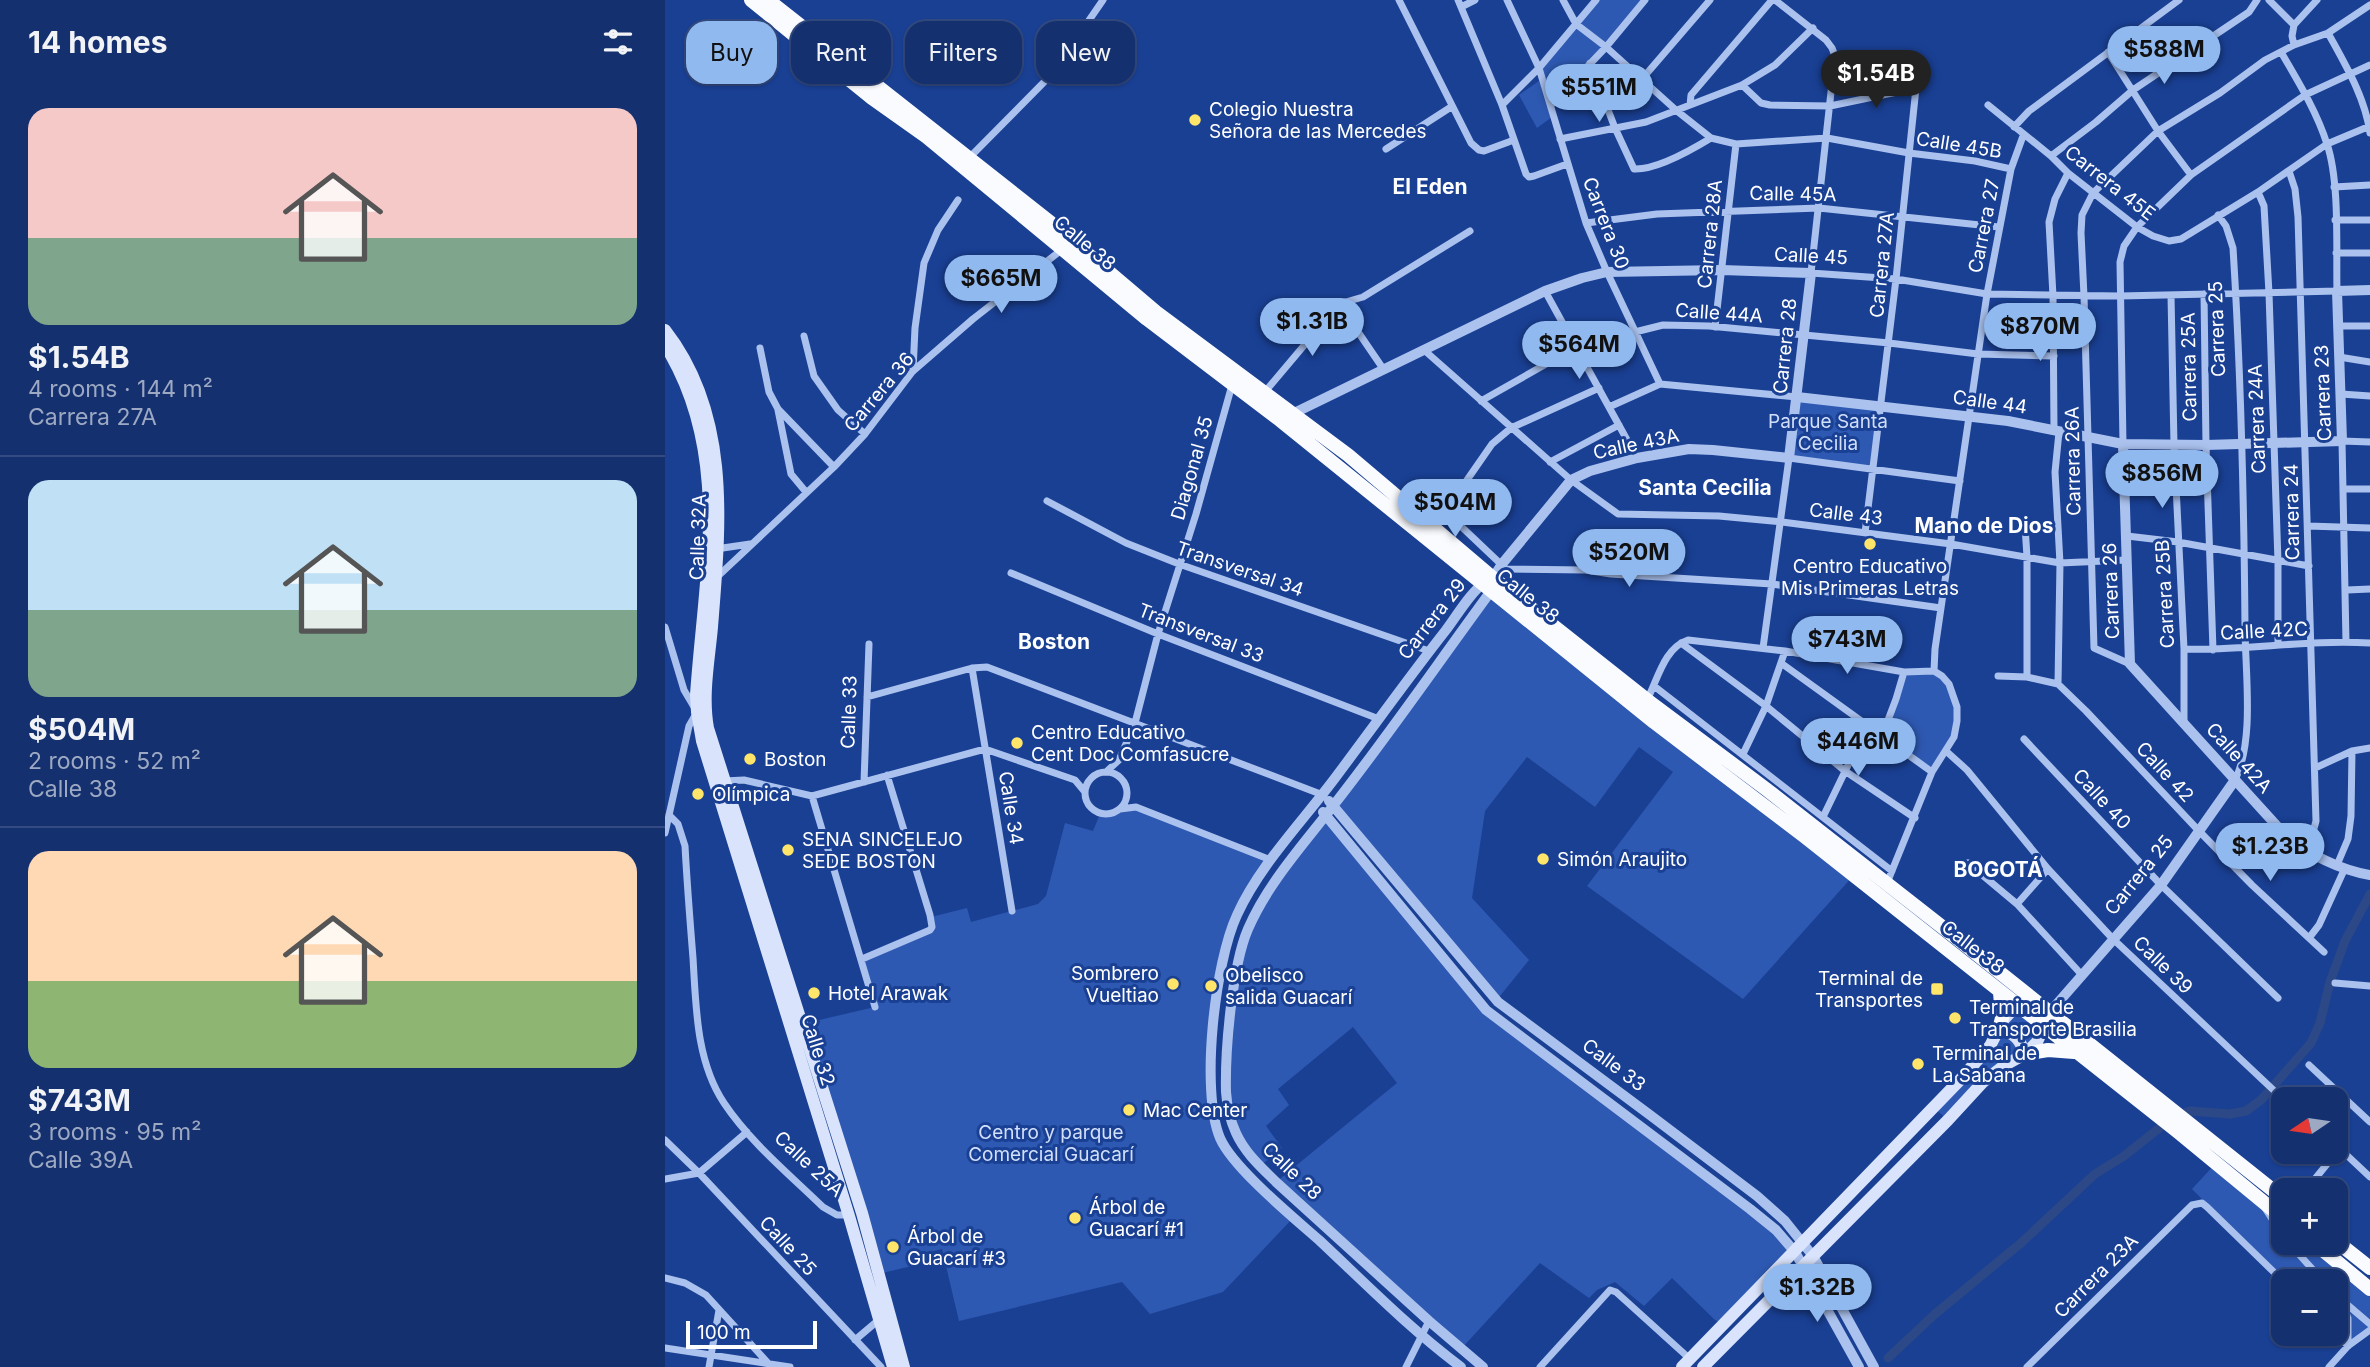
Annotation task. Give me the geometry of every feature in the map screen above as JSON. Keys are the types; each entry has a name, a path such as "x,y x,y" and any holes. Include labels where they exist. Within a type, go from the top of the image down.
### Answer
{"highway":[{"name":"Calle 38","path":"751,0 872,98 1264,393 1286,416"},
{"name":"Calle 38","path":"768,0 969,158 1147,319 1232,385 1347,455 1489,584 2000,992 2022,1000"},
{"name":"Calle 38","path":"1489,584 1889,877 2046,1020 2180,1125 2271,1190"},
{"path":"1999,1030 2002,1018 2000,992"},
{"name":"Calle 38","path":"2046,1020 2076,1052 2164,1112"},
{"path":"2024,1054 2048,1050 2076,1052"},
{"name":"Calle 38","path":"2180,1125 2271,1209"},
{"path":"2348,1251 2370,1268"},
{"path":"2329,1255 2370,1289"}],"main road":[{"name":"Calle 32A","path":"665,330 692,379 711,431 717,465 720,496 718,549 705,709 715,755"},
{"name":"Calle 32A","path":"665,345 688,391 701,433 718,549 697,712"},
{"path":"708,669 697,712 715,755"},
{"name":"Calle 32","path":"697,712 702,741 718,782 856,1214 884,1317 893,1367"},
{"name":"Calle 32","path":"715,755 718,782"},
{"path":"1686,1363 1959,1081 1990,1046 2004,1019 2022,1000"},
{"name":"Carrera 25","path":"1703,1367 1983,1082 2037,1042 2046,1020"},
{"path":"1999,1030 2015,1037 2024,1054"},
{"path":"884,1317 904,1367"}],"street":[{"path":"969,158 1052,74 1103,0"},
{"path":"1399,0 1471,143 1479,150 1491,150 1514,140"},
{"path":"1475,0 1460,3 1502,105 1524,171 1529,177 1567,164"},
{"path":"1507,0 1539,68"},
{"path":"1563,0 1576,24 1606,47 1677,111 1711,138 1736,144"},
{"path":"1502,105 1539,68 1596,0"},
{"path":"1551,105 1646,0"},
{"path":"1642,79 1710,0"},
{"path":"1560,139 1646,122 1742,85 1775,65 1813,29 1773,0 1691,95 1690,105"},
{"path":"2014,127 2029,111 2179,0"},
{"path":"2051,156 2133,90 2249,12 2257,0"},
{"path":"2269,0 2294,25"},
{"path":"2294,46 2294,25 2317,0"},
{"path":"2094,193 2158,131 2281,52 2328,33 2370,5"},
{"name":"Carrera 28","path":"1763,648 1782,522 1835,66 1832,48 1813,29"},
{"path":"2328,33 2350,73 2370,126 2370,133"},
{"path":"2108,52 2158,131 2191,175"},
{"name":"Carrera 23","path":"2281,52 2305,95 2327,144 2334,187 2346,526 2346,642"},
{"path":"1590,64 1634,169 1682,154 1711,138"},
{"path":"2350,73 2370,65"},
{"name":"Carrera 30","path":"1539,68 1586,223 1660,384"},
{"name":"Carrera 26","path":"2130,664 2120,296 2120,262 2124,246 2137,227 2191,175 2305,95 2350,73"},
{"path":"1742,85 1761,103 1831,106"},
{"name":"Carrera 27A","path":"1831,106 1916,88 1889,343 1865,533"},
{"name":"Carrera 45E","path":"1988,105 2051,156 2067,173 2137,227 2169,241 2182,239 2258,192 2327,144 2370,126"},
{"path":"1386,149 1451,107"},
{"name":"Carrera 27","path":"1934,671 1934,649 1987,294 2011,169 2023,136"},
{"name":"Calle 45B","path":"1736,144 1827,138 1909,153 1975,160 2011,169"},
{"name":"Carrera 28A","path":"1715,327 1736,144"},
{"name":"Carrera 24","path":"2289,171 2295,189 2301,292 2315,768 2316,821 2308,851"},
{"path":"2058,684 2060,563 2049,222 2055,199 2067,173"},
{"path":"2334,187 2370,185"},
{"name":"Carrera 24A","path":"2258,192 2264,206 2269,293 2278,562 2278,645"},
{"name":"Carrera 26A","path":"2094,193 2082,215 2081,233 2094,648"},
{"path":"913,371 923,263 938,230 958,200"},
{"name":"Calle 45A","path":"1586,223 1657,214 1819,208 1999,228"},
{"name":"Carrera 25","path":"2046,1020 2081,974 2161,885 2235,780 2243,759 2247,690 2236,293 2233,248 2226,226 2217,215"},
{"path":"2335,220 2370,220"},
{"path":"1264,393 1339,304 1363,297 1470,231"},
{"name":"Carrera 36","path":"716,578 834,467 865,434 913,371 1067,245"},
{"path":"2336,253 2370,253"},
{"name":"Calle 45","path":"1286,416 1545,291 1607,272 1811,272 1896,279 1987,294 2053,296 2370,290"},
{"path":"1545,291 1637,458"},
{"name":"Carrera 25A","path":"2204,294 2213,650"},
{"name":"Carrera 25B","path":"2171,295 2184,724"},
{"path":"1339,304 1384,370"},
{"name":"Calle 44A","path":"1635,332 1663,325 1715,327 1804,334 1978,354 2054,356"},
{"path":"2338,326 2370,326"},
{"path":"804,336 814,376 838,410 865,434"},
{"path":"1481,401 1576,347"},
{"path":"760,348 769,392 778,409 834,467"},
{"path":"1424,350 1571,480"},
{"path":"2339,357 2370,362"},
{"name":"Calle 44","path":"1609,407 1660,384 1969,416 2123,444 2174,446 2305,441 2370,442"},
{"name":"Diagonal 35","path":"1106,772 1119,760 1135,723 1158,634 1196,514 1232,385"},
{"path":"1458,493 1492,444 1511,428 1599,388"},
{"path":"2341,394 2370,397"},
{"path":"778,409 791,474 806,492"},
{"path":"1550,462 1619,425"},
{"name":"Calle 43A","path":"1489,584 1502,564 1571,480 1591,471 1637,458 1689,449 1713,450 1960,481"},
{"name":"Calle 43","path":"1571,480 1618,514 1719,516 1782,522 1951,544 2060,563 2127,560"},
{"path":"2344,489 2370,489"},
{"path":"1427,494 1506,569 1585,570 1772,584 1941,608"},
{"name":"Transversal 34","path":"1047,501 1126,543 1179,564 1430,651"},
{"path":"2025,526 2027,677"},
{"path":"2308,526 2370,528"},
{"path":"2127,536 2178,542 2309,566"},
{"path":"718,549 750,544"},
{"path":"718,549 733,553 734,560"},
{"name":"Transversal 33","path":"1011,573 1158,634 1379,719"},
{"name":"Carrera 29","path":"1219,977 1223,952 1238,913 1271,860 1430,651 1489,584"},
{"name":"Carrera 29","path":"1247,930 1280,875 1330,811 1489,584"},
{"path":"2347,590 2370,589"},
{"name":"Calle 32","path":"665,627 684,690 697,712"},
{"path":"1647,700 1670,651 1681,643 1699,640 1785,651 1904,672 1934,671 1949,684 1957,708 1957,721 1954,737 1932,772 1889,877 1823,817 1654,686"},
{"path":"1681,643 1766,706 1845,771 1915,818"},
{"name":"Calle 42C","path":"2183,649 2370,643"},
{"name":"Calle 33","path":"864,782 869,644"},
{"name":"Calle 42A","path":"2094,648 2130,664 2285,835 2308,851 2366,874"},
{"path":"1743,754 1766,706 1785,651"},
{"path":"1781,663 1932,772"},
{"path":"867,697 972,668 987,667 1311,791 1319,799"},
{"name":"Calle 34","path":"972,668 1012,911"},
{"path":"1882,736 1904,672"},
{"name":"Calle 42","path":"1998,676 2027,677 2058,684 2087,710 2199,831 2324,952"},
{"path":"665,833 689,726 697,712"},
{"path":"1823,817 1867,726"},
{"name":"Calle 40","path":"2024,739 2161,885 2278,998"},
{"path":"2315,768 2353,751 2370,748"},
{"path":"718,782 744,780 812,796 985,749 1075,780 1085,792"},
{"name":"Calle 39","path":"1946,751 1967,770 2048,869 2112,938 2271,1090"},
{"path":"2309,938 2319,925 2348,839 2353,751"},
{"path":"1119,760 1123,780 1136,807"},
{"path":"1075,780 1106,772 1118,775 1123,780"},
{"path":"862,959 930,930 932,922 887,775"},
{"path":"1095,775 1087,784 1085,792 1086,800 1093,811 1106,815 1120,809 1136,807 1271,860"},
{"path":"1120,809 1127,790"},
{"path":"812,796 875,1007"},
{"name":"Calle 33","path":"1319,799 1496,1001 1757,1196 1785,1221 1874,1367"},
{"name":"Calle 33","path":"1330,811 1486,1010 1799,1248"},
{"name":"Calle 25A","path":"669,815 678,824 685,846 696,1008 709,1075 723,1102 747,1132 823,1207 837,1215 856,1214"},
{"path":"1968,863 2017,904 2081,974"},
{"path":"2017,904 2048,869"},
{"name":"Calle 28","path":"1247,930 1236,977 1227,1059 1227,1105 1235,1132 1252,1158 1429,1321 1483,1367"},
{"name":"Calle 28","path":"1219,977 1211,1089 1214,1115 1221,1139 1231,1156 1422,1335 1461,1367"},
{"path":"2335,983 2370,986"},
{"path":"1570,1072 1579,1061"},
{"path":"2309,1065 2370,1122"},
{"path":"665,1179 699,1172 747,1132"},
{"name":"Calle 25","path":"665,1140 699,1172 881,1367"},
{"path":"2349,1157 2370,1177"},
{"path":"2261,1201 2271,1219"},
{"name":"Carrera 23A","path":"2027,1367 2187,1209 2197,1203 2207,1207 2271,1269"},
{"path":"2300,1255 2312,1269"},
{"name":"Calle 33","path":"1808,1261 1859,1367"},
{"path":"665,1278 696,1287 768,1363"},
{"path":"1540,1367 1609,1290 1616,1292 1686,1363"},
{"path":"2348,1305 2370,1324"},
{"path":"709,1367 719,1310"},
{"path":"855,1340 884,1317"},
{"path":"1406,1367 1429,1321"},
{"path":"2348,1325 2348,1346"},
{"path":"2329,1367 2348,1346 2370,1329"},
{"path":"665,1348 790,1367"}],"green space":[{"path":"1596,0 1645,0 1551,105 1539,68"},
{"path":"1539,81 1552,117 1537,128 1519,95"},
{"name":"Parque Santa Cecilia","path":"1797,397 1881,406 1872,469 1789,458"},
{"path":"1491,591 1853,876 1743,999 1587,886 1673,772 1639,747 1595,807 1527,757 1485,811 1472,898 1529,960 1496,1001 1333,806"},
{"path":"1934,671 1954,695 1954,737 1932,772 1882,736 1904,672"},
{"name":"Centro y parque Comercial Guacarí","path":"1136,807 1271,860 1230,932 1211,1068 1221,1139 1294,1217 1223,1292 1150,1314 1122,1282 959,1321 942,1249 915,1256 916,1265 878,1274 802,1024 875,1007 862,959 930,930 931,917 967,908 971,922 1038,904 1046,896 1065,823 1093,831 1100,814"},
{"path":"1326,815 1486,1010 1750,1209 1795,1252 1724,1325 1715,1320 1672,1278 1644,1306 1615,1282 1597,1290 1589,1298 1540,1263 1461,1349 1276,1182 1397,1083 1353,1027 1278,1089 1289,1105 1266,1126 1282,1148 1260,1166 1243,1146 1227,1105 1240,956 1247,931"},
{"path":"2017,1006 2047,1030 1948,1120 1933,1107"},
{"path":"2216,1163 2271,1208 2271,1255 2328,1255 2345,1269 2272,1269 2192,1189"},
{"path":"2348,1271 2370,1289 2370,1330 2348,1346"}],"waterway":[{"path":"1888,1358 1935,1314 2021,1243 2095,1174 2124,1156 2172,1118 2190,1111 2230,1114 2246,1111 2261,1100 2311,1043 2320,1023 2330,982 2345,941 2370,894"}],"place":[{"name":"Colegio Nuestra Señora de las Mercedes","path":"1195,120"},
{"name":"Centro Educativo Mis Primeras Letras","path":"1870,544"},
{"name":"Centro Educativo Cent Doc Comfasucre","path":"1017,743"},
{"name":"Boston","path":"750,759"},
{"name":"Olímpica","path":"698,794"},
{"name":"SENA SINCELEJO SEDE BOSTON","path":"788,850"},
{"name":"Simón Araujito","path":"1543,859"},
{"name":"Sombrero Vueltiao","path":"1173,984"},
{"name":"Obelisco salida Guacarí","path":"1211,986"},
{"name":"Terminal de Transportes","path":"1937,989"},
{"name":"Hotel Arawak","path":"814,993"},
{"name":"Terminal de Transporte Brasilia","path":"1955,1018"},
{"name":"Terminal de La Sabana","path":"1918,1064"},
{"name":"Mac Center","path":"1129,1110"},
{"name":"Árbol de Guacarí #1","path":"1075,1218"},
{"name":"Árbol de Guacarí #3","path":"893,1247"}],"district":[{"name":"El Eden","path":"1430,186"},
{"name":"Santa Cecilia","path":"1705,487"},
{"name":"Mano de Dios","path":"1984,525"},
{"name":"Boston","path":"1054,641"},
{"name":"BOGOTÁ","path":"1998,869"}]}
